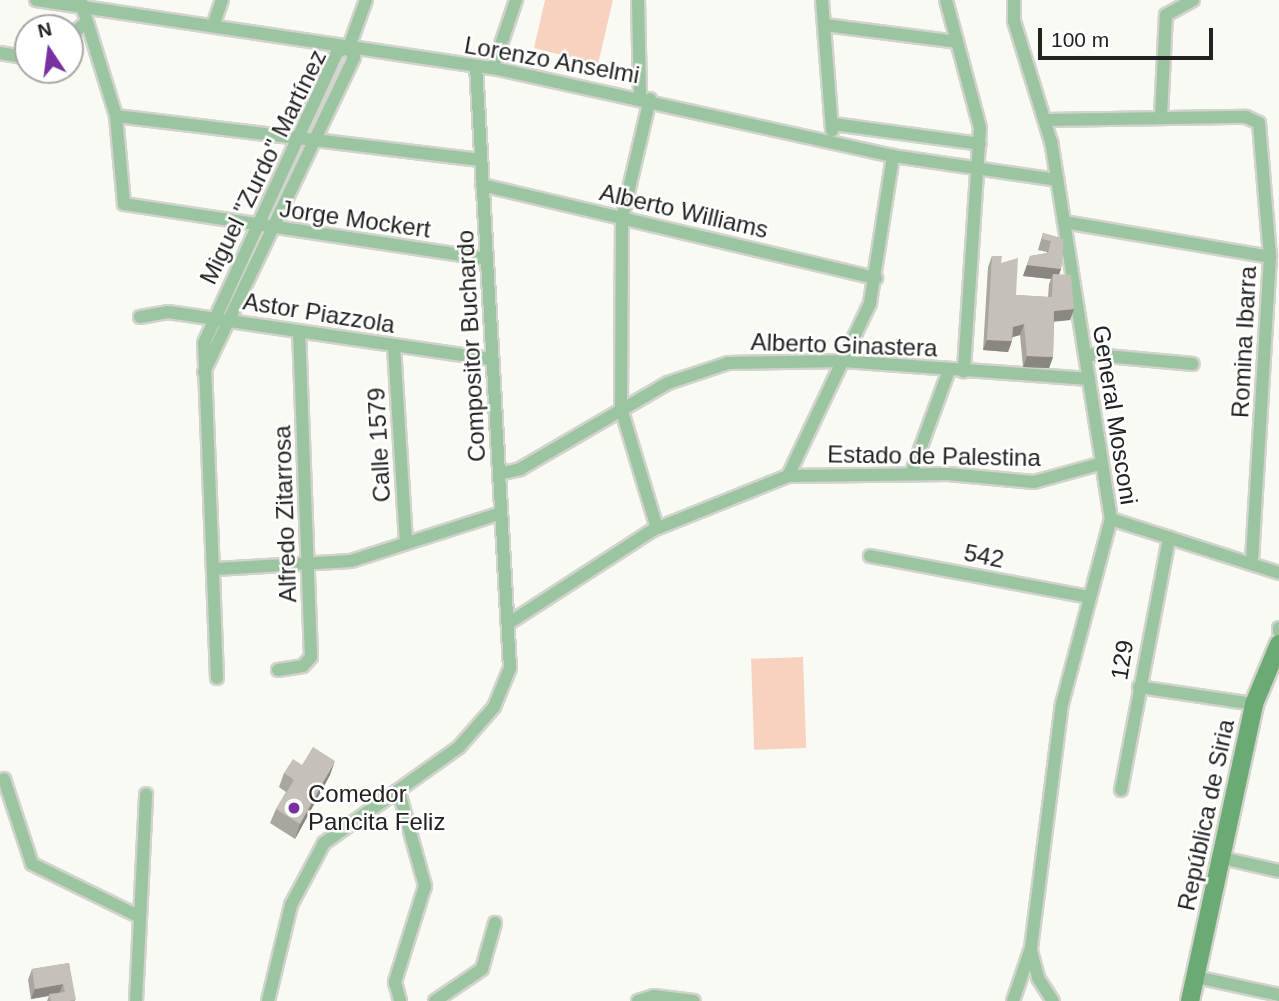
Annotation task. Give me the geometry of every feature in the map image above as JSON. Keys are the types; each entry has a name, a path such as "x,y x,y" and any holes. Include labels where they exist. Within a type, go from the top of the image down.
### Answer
{"street":[{"name":"Lorenzo Anselmi","path":"36,0 80,4 493,68 645,98 893,156 976,172 1057,180"},
{"path":"213,26 222,0"},
{"path":"349,47 366,0"},
{"path":"493,68 516,0"},
{"path":"638,0 645,98 622,218 621,408 657,528"},
{"path":"822,0 833,124 829,141"},
{"path":"946,0 978,113 980,144 964,371"},
{"name":"General Mosconi","path":"1013,1001 1031,948 1058,727 1111,519 1046,120 1014,21 1014,0"},
{"path":"1046,120 1161,116 1166,15 1193,0"},
{"path":"825,25 957,42"},
{"path":"84,28 116,116 480,160"},
{"name":"Miguel \"Zurdo\" Martínez","path":"204,372 231,321 354,57 349,47 337,52 204,343 204,372 216,569 217,678"},
{"name":"Compositor Buchardo","path":"268,1001 291,905 308,869 332,835 399,792 459,747 494,707 510,668 476,66"},
{"name":"Jorge Mockert","path":"116,116 121,197 135,210 487,259"},
{"name":"Romina Ibarra","path":"1161,116 1247,117 1259,123 1269,257 1252,563"},
{"path":"833,124 980,144"},
{"path":"788,475 843,361 876,278 893,156"},
{"name":"Alberto Williams","path":"482,185 876,278"},
{"path":"1064,222 1269,257"},
{"name":"Astor Piazzola","path":"140,317 168,312 492,359"},
{"name":"Alfredo Zitarrosa","path":"278,670 303,666 311,657 299,332"},
{"name":"Calle 1579","path":"394,346 406,541"},
{"path":"1084,354 1193,364"},
{"name":"Alberto Ginastera","path":"499,474 520,469 621,408 727,363 843,361 1089,379"},
{"path":"911,474 949,370"},
{"name":"Estado de Palestina","path":"509,623 657,528 788,475 911,474 1045,481 1100,464"},
{"path":"216,569 351,562 406,541 501,513"},
{"path":"1111,519 1279,573"},
{"name":"129","path":"1121,790 1169,538"},
{"name":"542","path":"870,556 1089,597"},
{"name":"República de Siria","path":"1190,1001 1254,704 1279,644"},
{"path":"1139,687 1254,704"},
{"path":"4,779 35,868 138,916"},
{"path":"399,792 425,886 395,982 400,1001"},
{"path":"136,1001 138,916 146,794"},
{"path":"1222,858 1279,871"},
{"path":"435,1001 482,969 495,923"},
{"path":"1031,948 1038,978 1053,1001"},
{"path":"1196,978 1279,995"},
{"path":"638,1001 653,996 694,1001"}],"shaded area":[{"path":"545,0 613,0 598,64 534,48"},
{"path":"803,657 806,748 754,750 751,659"}],"building":[{"path":"1043,233 1064,239 1061,269 1027,265 1030,256 1048,253 1051,241 1042,239"},
{"path":"992,256 1002,256 1001,263 1018,258 1016,295 1052,297 1053,274 1071,275 1074,309 1054,311 1053,357 1027,356 1024,324 1013,327 1012,341 987,340"},
{"name":"Comedor Pancita Feliz","path":"313,747 335,761 300,824 276,809 294,780 284,773 293,759 302,765"},
{"path":"69,963 76,1000 51,1001 49,994 65,992 63,984 35,989 32,969"}],"place":[{"name":"Comedor Pancita Feliz","path":"294,808"}]}
